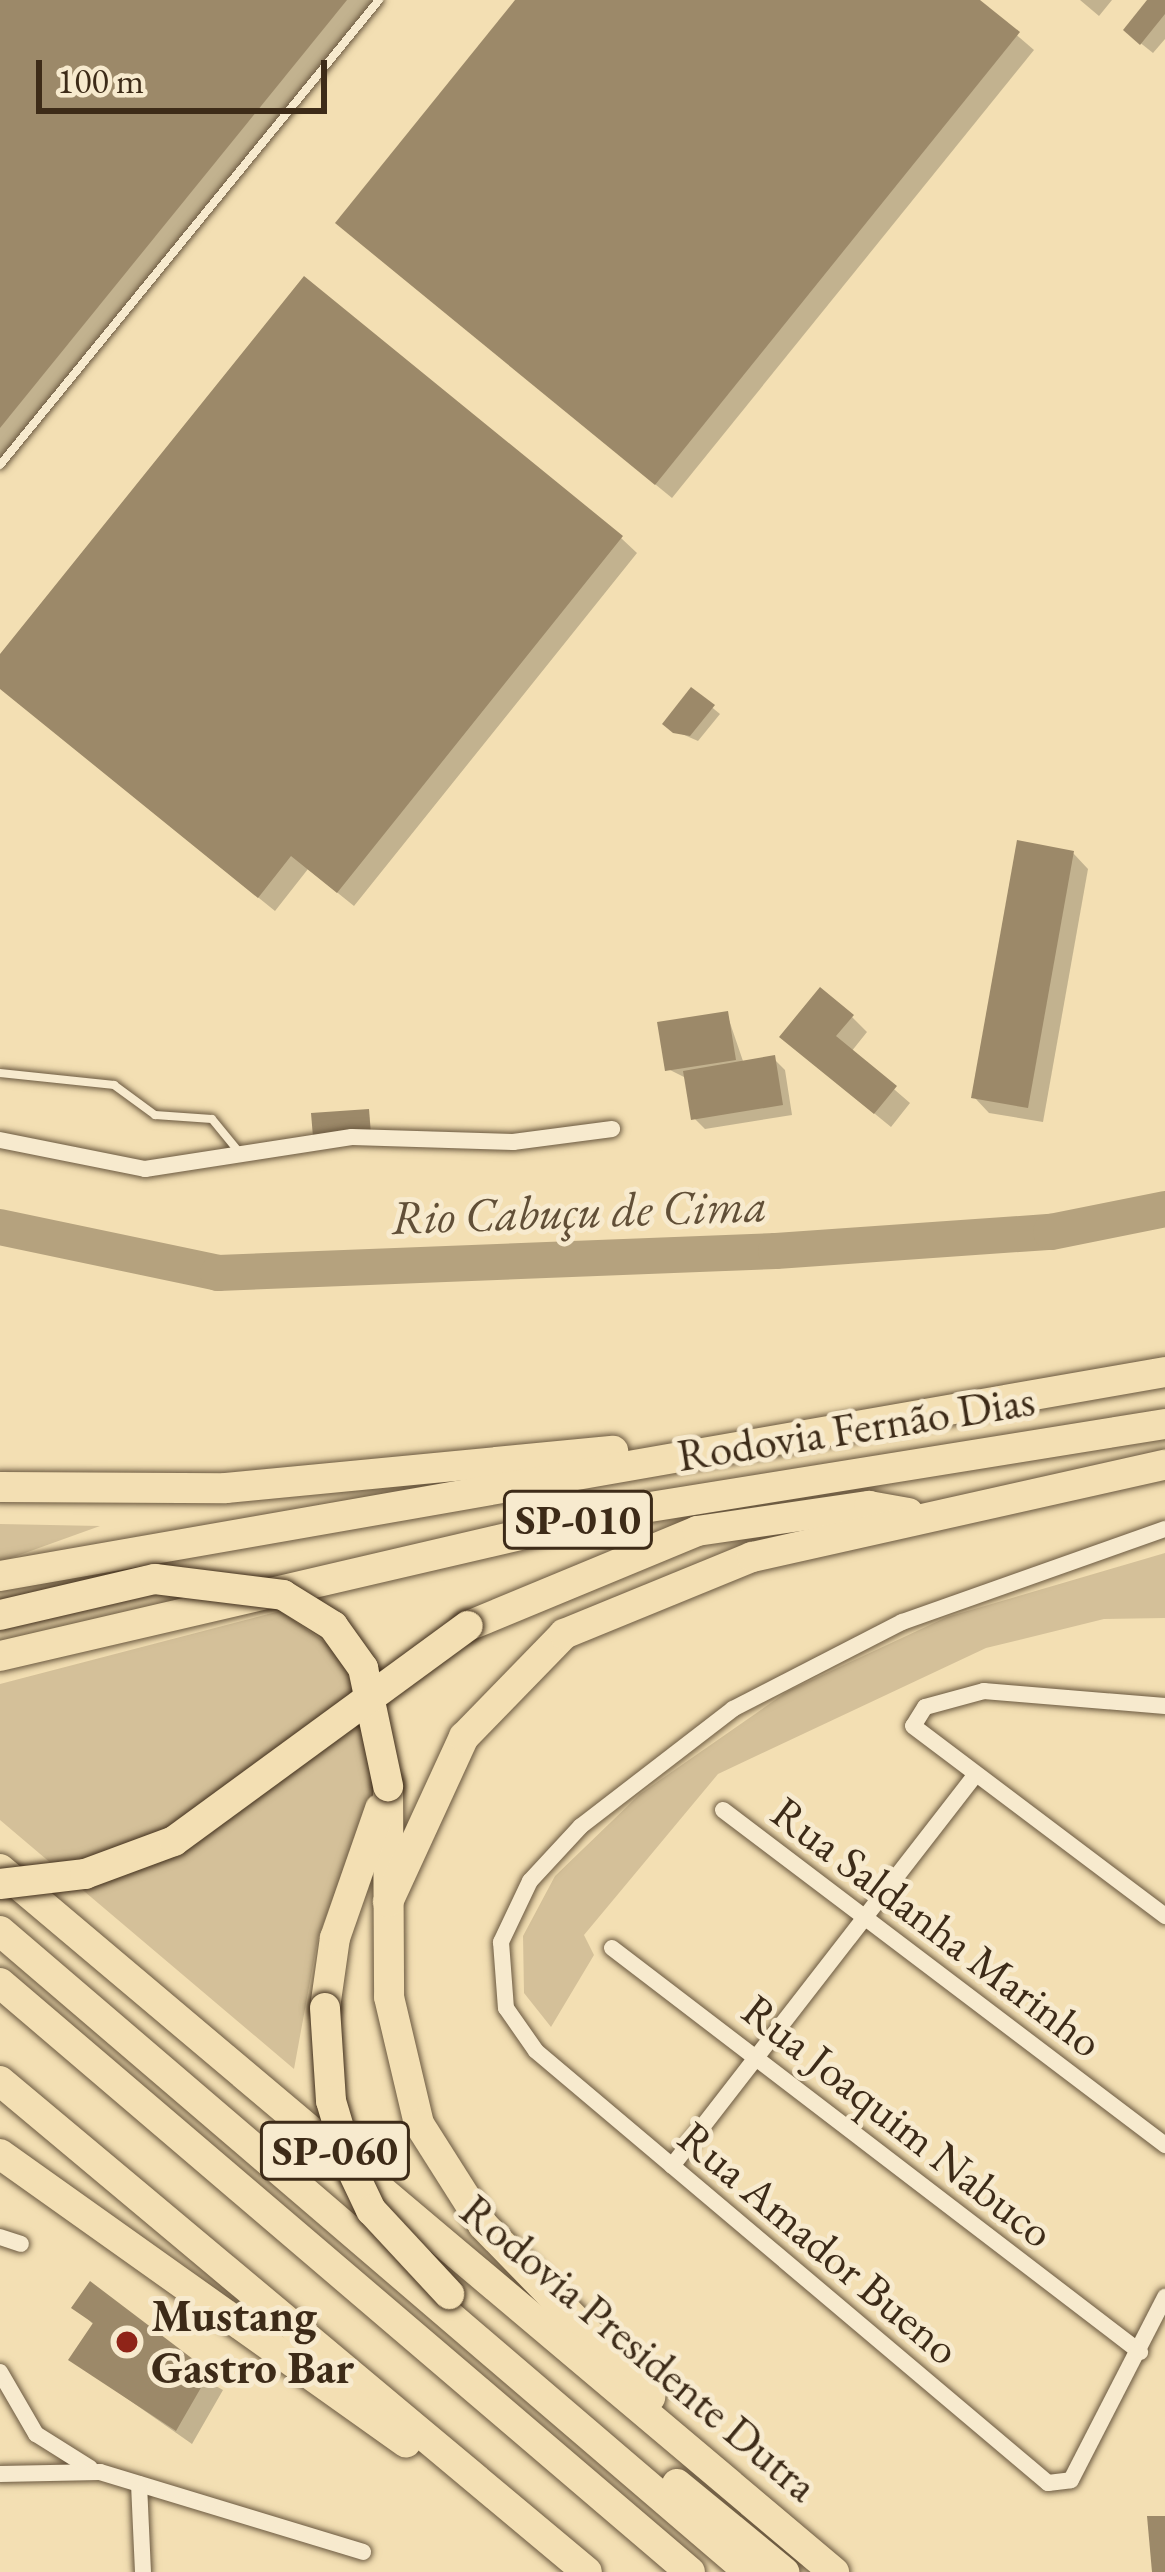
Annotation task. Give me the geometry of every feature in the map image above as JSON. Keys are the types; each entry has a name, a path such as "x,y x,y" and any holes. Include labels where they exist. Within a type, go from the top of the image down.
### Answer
{"highway":[{"name":"Rodovia Fernão Dias","path":"0,1576 1165,1372"},
{"name":"Rodovia Fernão Dias","path":"0,1656 636,1508 1165,1424"},
{"path":"0,1487 226,1488 751,1444"},
{"path":"388,1902 464,1737 564,1634 669,1582 920,1515 1165,1465"},
{"path":"0,1505 170,1503 226,1488"},
{"path":"0,1884 85,1874 175,1841 469,1626 698,1531 869,1505 920,1515"},
{"path":"0,1615 154,1579 284,1595 333,1626 363,1667 388,1786 395,2043 435,2157 506,2252 638,2380 672,2432"},
{"path":"388,1786 341,1915 325,2008 331,2101 360,2189 449,2294 784,2572"},
{"name":"Rodovia Presidente Dutra","path":"0,1868 834,2572"},
{"name":"SP-060","path":"0,1931 749,2572"},
{"name":"SP-060","path":"0,1983 690,2572"},
{"path":"0,2081 587,2572"},
{"path":"0,2154 343,2404 496,2497"}],"street":[{"path":"0,1140 145,1169 352,1138 513,1142 612,1129"},
{"name":"Rua Amador Bueno","path":"1139,2352 1071,2480 1056,2487 536,2051 504,1995 511,1911 625,1787 838,1651 1165,1529"},
{"path":"1165,1706 985,1690 925,1707 915,1730 1165,1916"},
{"path":"672,2166 975,1775"},
{"name":"Rua Saldanha Marinho","path":"722,1810 1165,2145"},
{"name":"Rua Joaquim Nabuco","path":"611,1948 1139,2352"},
{"path":"0,2237 21,2244"},
{"path":"1139,2352 1165,2296"},
{"path":"0,2372 36,2434 100,2472 363,2552"},
{"path":"0,2474 100,2472"},
{"path":"139,2484 143,2572"}],"lane":[{"path":"0,465 380,0"},
{"path":"0,1072 102,1082 155,1114 212,1119 239,1155"}],"shaded area":[{"path":"0,1524 100,1526 0,1562"},
{"path":"1165,1553 1165,1618 1104,1619 986,1648 718,1774 584,1935 594,1955 551,2027 524,1993 523,1936 555,1876 640,1794 788,1691 947,1617"},
{"path":"280,1611 339,1652 372,1736 370,1798 318,1938 294,2069 0,1820 0,1684"}],"building":[{"path":"0,0 347,0 0,428"},
{"path":"515,0 980,0 1020,32 655,485 335,223"},
{"path":"1147,0 1165,0 1165,14 1140,45 1123,30"},
{"path":"304,276 623,536 337,893 291,856 258,898 0,689 0,654"},
{"path":"691,687 715,705 690,736 673,733 662,724"},
{"path":"1017,840 1074,851 1028,1108 971,1098"},
{"path":"820,987 854,1015 836,1036 897,1086 874,1114 779,1037"},
{"path":"728,1011 736,1060 665,1071 657,1022"},
{"path":"775,1055 783,1105 691,1120 683,1071"},
{"path":"369,1109 371,1134 313,1137 311,1113"},
{"name":"Mustang Gastro Bar","path":"90,2281 210,2372 176,2431 68,2360 93,2323 71,2308"},
{"path":"1147,2516 1165,2516 1165,2572 1152,2572"}],"waterway":[{"name":"Rio Cabuçu de Cima","path":"0,1227 218,1273 776,1251 1051,1232 1165,1209"}],"place":[{"name":"Mustang Gastro Bar","path":"127,2342"}]}
